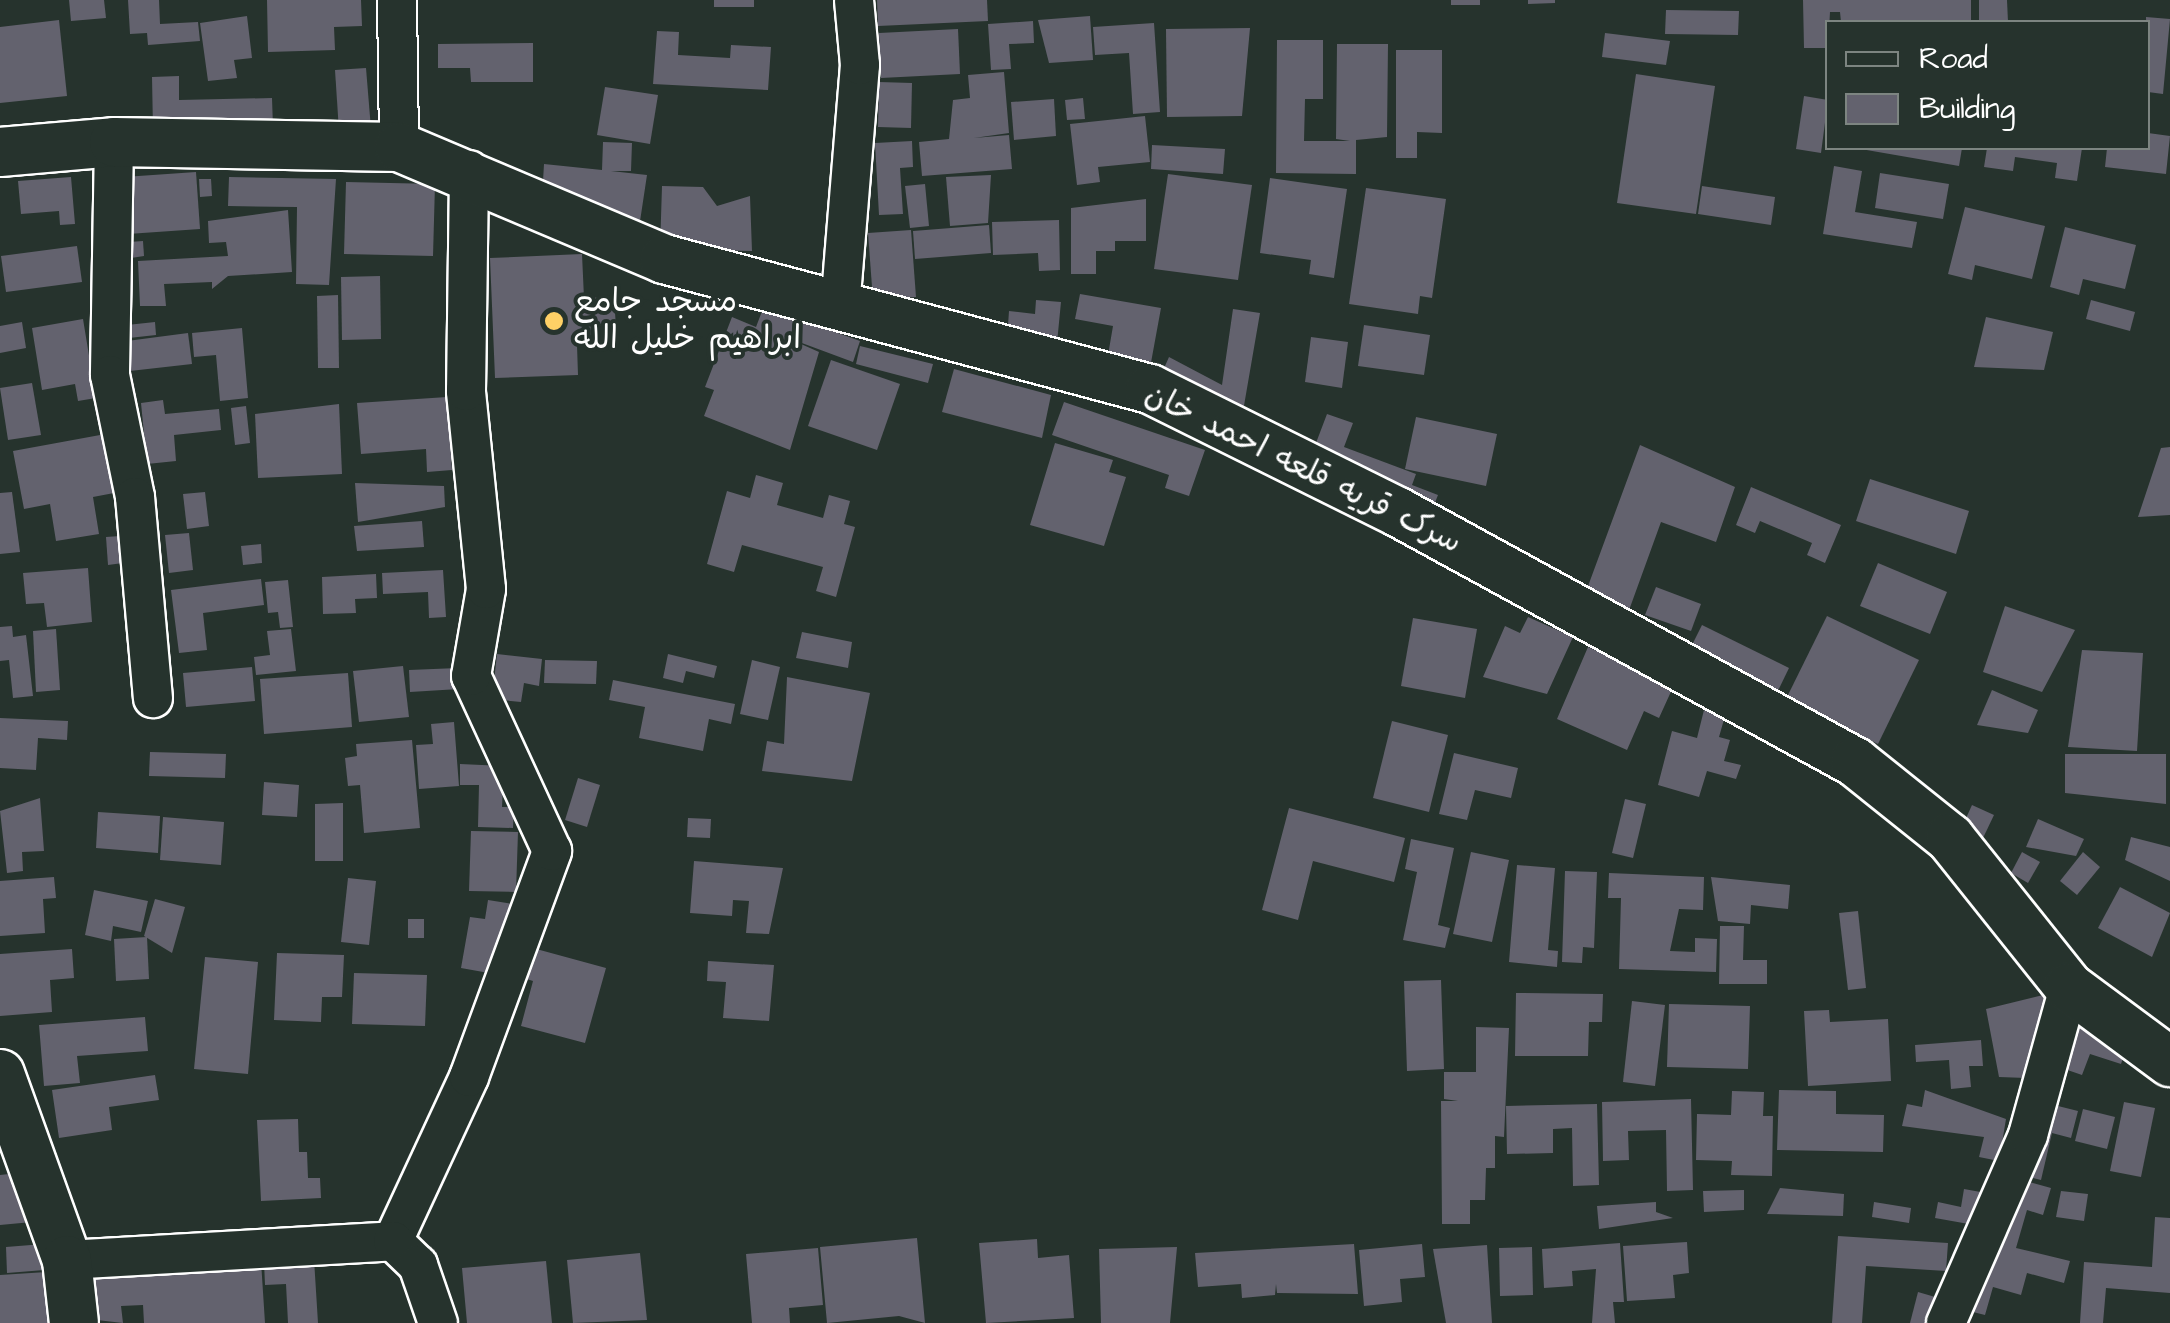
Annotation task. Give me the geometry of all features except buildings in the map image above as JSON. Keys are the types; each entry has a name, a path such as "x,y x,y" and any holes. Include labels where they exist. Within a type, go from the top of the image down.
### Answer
{"street":[{"path":"397,0 400,147"},
{"path":"840,308 860,66 854,0"},
{"path":"114,142 110,375 135,497 154,698"},
{"name":"سرک قریه قلعه احمد خان","path":"0,152 114,142 400,147 469,170 533,207 664,259 1150,389 1398,512 1854,762 1950,838 2069,987 2170,1062"},
{"path":"394,1241 469,1077 552,851 471,676 486,589 466,390 469,170"},
{"path":"1946,1323 2028,1135 2069,987"},
{"path":"0,1074 67,1260 74,1323"},
{"path":"67,1260 394,1241 418,1265 438,1323"}],"place":[{"name":"مسجد جامع ابراهیم خلیل الله","path":"554,321"}]}
